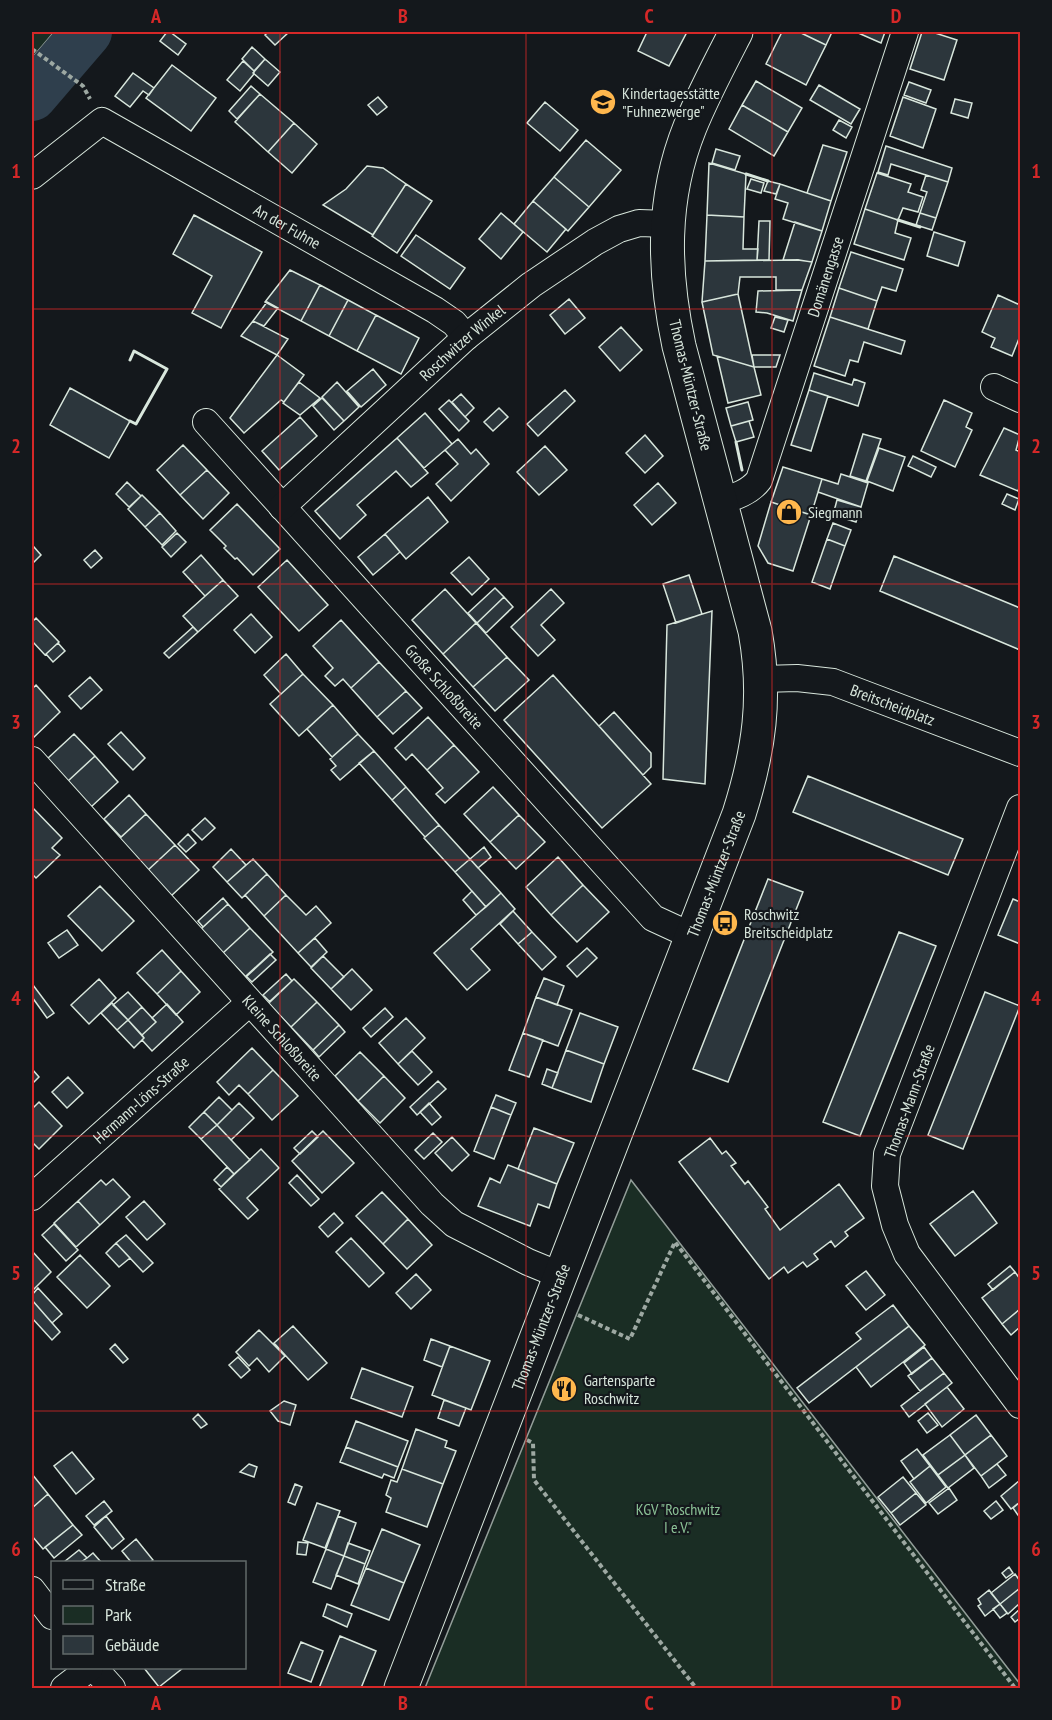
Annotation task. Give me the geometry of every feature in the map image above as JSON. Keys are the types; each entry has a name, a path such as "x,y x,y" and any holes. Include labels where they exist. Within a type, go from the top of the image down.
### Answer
{"main road":[{"name":"Thomas-Müntzer-Straße","path":"401,1689 739,814 758,743 762,679 755,631 672,314 666,249 679,161 689,129 736,32"}],"street":[{"name":"Domänengasse","path":"721,501 746,491 759,480 905,32"},
{"name":"An der Fuhne","path":"32,176 102,121 435,310 454,323 466,338"},
{"name":"Roschwitzer Winkel","path":"282,507 466,338 531,285 595,242 619,229 639,223 668,224"},
{"path":"994,387 1020,399"},
{"name":"Große Schloßbreite","path":"206,422 653,918 692,936"},
{"name":"Breitscheidplatz","path":"762,679 797,678 833,682 1020,753"},
{"name":"Kleine Schloßbreite","path":"32,760 432,1204 454,1224 522,1259 556,1290"},
{"name":"Thomas-Mann-Straße","path":"1020,808 887,1154 885,1186 895,1225 907,1254 1020,1406"},
{"name":"Hermann-Löns-Straße","path":"32,1197 249,1003"},
{"path":"32,1590 51,1615"},
{"path":"64,1689 91,1669"},
{"path":"93,1669 112,1689"}],"path":[{"path":"32,49 83,86"},
{"path":"556,1290 630,1339 675,1242 1016,1689"},
{"path":"502,1430 533,1443 534,1480 696,1689"}],"green space":[{"path":"32,32 54,32 32,58"},
{"name":"KGV \"Roschwitz I e.V.\"","path":"631,1180 1020,1684 1020,1688 425,1688"}],"building":[{"path":"167,32 186,44 178,55 160,41"},
{"path":"268,32 289,32 275,45 265,35"},
{"path":"647,32 687,32 669,66 638,51"},
{"path":"782,32 799,32 826,45 806,85 766,64"},
{"path":"799,32 832,32 826,45"},
{"path":"856,32 885,32 881,43"},
{"path":"922,32 932,32 957,40 944,80 910,69"},
{"path":"252,47 265,59 254,71 242,59"},
{"path":"265,59 280,72 268,86 253,73"},
{"path":"243,61 254,71 254,74 240,91 227,80"},
{"path":"172,65 216,98 191,131 146,98"},
{"path":"133,73 154,88 149,95 143,91 130,107 115,96"},
{"path":"756,81 802,108 788,132 742,105"},
{"path":"909,82 931,90 926,103 904,95"},
{"path":"819,85 860,109 851,124 810,100"},
{"path":"251,86 260,94 237,119 229,111"},
{"path":"260,94 294,123 268,152 235,122"},
{"path":"378,97 387,107 377,115 368,105"},
{"path":"903,97 936,109 923,148 890,136"},
{"path":"955,99 972,103 968,118 951,113"},
{"path":"545,102 578,130 560,151 527,123"},
{"path":"742,105 788,132 774,156 729,129"},
{"path":"839,120 852,127 846,138 833,130"},
{"path":"294,123 317,144 292,173 268,152"},
{"path":"586,140 621,170 589,207 554,177"},
{"path":"823,145 847,152 831,201 807,193"},
{"path":"886,146 952,168 948,182 891,164 888,175 878,172"},
{"path":"716,149 740,156 735,170 712,163"},
{"path":"709,163 746,174 744,217 707,215"},
{"path":"367,166 383,168 406,184 373,235 323,205 346,189"},
{"path":"877,173 911,184 908,192 923,197 918,212 903,208 898,220 865,209"},
{"path":"926,175 948,182 936,218 920,213 927,192 921,190"},
{"path":"554,177 589,207 568,231 533,201"},
{"path":"751,179 764,183 761,193 747,189"},
{"path":"768,181 780,184 776,194 764,191"},
{"path":"406,184 432,201 397,253 372,236"},
{"path":"780,184 831,201 822,231 783,219 788,203 775,199"},
{"path":"533,201 566,229 547,252 514,224"},
{"path":"865,209 898,220 895,233 911,238 904,260 854,244"},
{"path":"501,213 523,232 501,259 479,239"},
{"path":"920,213 936,218 932,230 916,225"},
{"path":"194,215 262,252 221,328 192,313 212,276 173,254"},
{"path":"707,215 744,217 743,249 758,249 757,260 705,261"},
{"path":"759,221 770,221 769,260 757,260"},
{"path":"795,222 822,231 812,262 783,260"},
{"path":"934,232 965,242 958,266 927,256"},
{"path":"416,235 465,268 450,289 401,256"},
{"path":"851,252 903,269 896,291 882,287 877,301 839,288"},
{"path":"799,260 812,262 802,290 776,290 776,277 740,277 738,294 702,302 705,261"},
{"path":"290,270 320,285 301,321 265,302"},
{"path":"320,285 348,300 329,336 301,321"},
{"path":"839,288 877,301 868,329 830,317"},
{"path":"802,290 793,321 756,312 758,291"},
{"path":"738,294 754,367 713,355 702,302"},
{"path":"998,295 1020,305 1020,336 1012,356 991,347 995,338 982,332"},
{"path":"569,299 585,318 565,334 550,315"},
{"path":"348,300 376,315 357,351 329,336"},
{"path":"267,302 278,308 264,326 253,321"},
{"path":"376,315 419,338 401,374 357,351"},
{"path":"775,317 788,320 784,332 771,328"},
{"path":"830,317 905,341 901,354 864,342 858,362 850,360 845,376 814,366"},
{"path":"253,321 288,339 277,355 241,336"},
{"path":"621,327 642,350 620,371 599,347"},
{"path":"277,355 304,375 284,402 281,400 244,433 230,418"},
{"path":"752,355 780,355 776,367 754,367"},
{"path":"717,356 754,367 761,395 728,403"},
{"path":"373,369 386,385 361,407 347,391"},
{"path":"814,373 852,385 854,379 865,383 858,406 809,390"},
{"path":"299,382 320,398 300,415 283,403"},
{"path":"337,382 359,407 344,421 322,397"},
{"path":"70,388 130,421 109,458 50,425"},
{"path":"565,390 575,401 538,436 527,424"},
{"path":"809,390 828,396 811,451 791,445"},
{"path":"461,394 474,408 465,417 452,402"},
{"path":"322,398 344,421 334,430 313,406"},
{"path":"449,400 469,421 459,431 439,409"},
{"path":"944,400 972,413 966,427 972,430 955,467 921,451"},
{"path":"748,402 753,420 731,426 726,408"},
{"path":"499,408 508,417 493,431 484,422"},
{"path":"425,413 452,444 424,468 397,438"},
{"path":"300,417 317,436 279,470 262,451"},
{"path":"749,421 754,437 736,442 731,426"},
{"path":"1004,428 1020,435 1016,450 1020,452 1018,491 980,475"},
{"path":"863,434 881,439 866,481 850,476"},
{"path":"645,435 663,456 645,473 626,453"},
{"path":"397,438 428,473 411,487 396,471 357,505 366,515 340,539 315,511"},
{"path":"458,439 471,454 476,449 489,464 451,501 436,484 458,464 445,450"},
{"path":"183,445 207,470 180,495 157,470"},
{"path":"545,446 567,470 539,495 517,472"},
{"path":"879,448 905,457 893,491 867,481"},
{"path":"913,456 936,467 931,477 908,466"},
{"path":"783,467 822,479 811,515 771,502"},
{"path":"207,470 229,493 203,519 180,495"},
{"path":"841,474 868,483 861,507 818,492 822,479 838,484"},
{"path":"127,482 141,496 129,507 116,494"},
{"path":"658,483 676,503 652,525 634,505"},
{"path":"1007,494 1019,499 1015,510 1002,504"},
{"path":"142,495 160,513 145,527 128,509"},
{"path":"428,497 448,522 406,559 385,534"},
{"path":"837,500 861,507 856,522 833,515"},
{"path":"771,502 811,515 793,571 768,563 758,546"},
{"path":"237,504 280,549 253,575 224,548 226,546 210,530"},
{"path":"160,513 176,531 162,545 145,527"},
{"path":"833,523 851,530 845,546 827,539"},
{"path":"177,533 186,542 171,557 162,547"},
{"path":"385,534 400,552 373,575 358,557"},
{"path":"827,539 845,546 830,589 812,582"},
{"path":"34,547 41,555 32,564 32,550"},
{"path":"95,550 102,558 91,568 84,560"},
{"path":"201,555 223,580 205,596 183,572"},
{"path":"894,556 1020,608 1020,650 880,591"},
{"path":"469,557 489,579 472,595 451,573"},
{"path":"287,560 328,605 299,631 258,587"},
{"path":"689,575 702,614 676,623 663,584"},
{"path":"223,580 238,596 198,632 183,616"},
{"path":"495,588 504,597 477,623 468,613"},
{"path":"445,589 476,623 443,654 412,620"},
{"path":"551,589 564,603 541,625 555,640 538,656 511,627"},
{"path":"504,597 513,607 486,633 477,623"},
{"path":"712,611 705,784 663,779 667,625"},
{"path":"251,614 272,637 255,653 234,630"},
{"path":"36,618 59,642 45,655 32,641 32,622"},
{"path":"341,620 379,662 351,688 343,679 335,686 325,676 333,668 313,646"},
{"path":"476,623 507,657 473,687 443,654"},
{"path":"193,627 198,632 169,658 164,653"},
{"path":"58,643 65,651 53,662 46,654"},
{"path":"286,654 303,674 281,694 264,675"},
{"path":"507,657 529,680 495,711 473,687"},
{"path":"379,662 406,691 377,717 351,688"},
{"path":"303,674 333,705 299,736 270,704"},
{"path":"553,675 651,784 602,828 504,720"},
{"path":"90,677 102,690 81,709 69,696"},
{"path":"36,685 60,712 32,739 32,689"},
{"path":"406,691 422,708 393,734 377,717"},
{"path":"333,705 358,734 332,757 307,729"},
{"path":"614,712 651,753 651,767 643,775 599,726"},
{"path":"428,717 454,745 427,770 412,754 406,760 395,748"},
{"path":"121,732 145,758 133,770 108,744"},
{"path":"74,734 95,756 68,781 47,759"},
{"path":"358,734 374,751 340,780 331,770 336,766 330,759"},
{"path":"454,745 479,772 445,803 436,794 443,788 427,770"},
{"path":"374,751 406,787 392,800 359,763"},
{"path":"95,756 118,782 91,807 68,781"},
{"path":"808,776 963,839 948,875 793,812"},
{"path":"406,787 439,825 425,837 392,800"},
{"path":"493,787 519,815 490,842 464,814"},
{"path":"129,795 146,814 121,837 104,819"},
{"path":"32,807 62,838 52,848 60,855 36,878 32,874"},
{"path":"146,814 175,845 147,871 118,840"},
{"path":"519,815 545,842 516,869 490,842"},
{"path":"205,818 215,828 202,840 192,830"},
{"path":"439,825 470,859 455,872 424,838"},
{"path":"188,834 196,843 186,852 178,844"},
{"path":"175,845 199,870 171,896 147,871"},
{"path":"484,847 491,857 478,868 470,859"},
{"path":"231,849 246,865 227,882 213,867"},
{"path":"558,857 583,885 551,915 526,887"},
{"path":"253,859 267,874 242,898 227,882"},
{"path":"470,859 501,893 486,907 455,872"},
{"path":"267,874 286,895 264,916 245,895"},
{"path":"768,879 803,892 728,1082 693,1069"},
{"path":"583,885 609,912 577,942 551,915"},
{"path":"100,886 134,921 102,951 68,916"},
{"path":"472,891 486,907 476,915 463,900"},
{"path":"501,893 515,909 471,949 490,970 467,990 434,953"},
{"path":"286,895 306,915 316,906 331,923 298,953 264,916"},
{"path":"223,898 228,904 203,927 198,921"},
{"path":"1013,899 1020,902 1020,944 998,935"},
{"path":"228,904 250,928 223,953 201,929"},
{"path":"513,911 532,932 518,944 500,924"},
{"path":"250,928 273,952 246,977 223,953"},
{"path":"67,930 78,945 59,958 48,943"},
{"path":"532,932 556,957 542,970 518,944"},
{"path":"899,932 936,946 860,1136 823,1122"},
{"path":"315,938 327,952 311,967 298,953"},
{"path":"587,948 597,958 577,977 567,966"},
{"path":"162,950 181,971 157,994 137,973"},
{"path":"270,954 276,960 252,982 246,976"},
{"path":"323,956 344,977 331,989 311,968"},
{"path":"352,969 372,990 351,1010 331,989"},
{"path":"181,971 200,992 176,1015 157,994"},
{"path":"286,974 292,981 270,1002 263,995"},
{"path":"544,978 564,986 557,1005 536,997"},
{"path":"99,979 116,998 89,1024 71,1005"},
{"path":"294,979 317,1002 291,1027 268,1003"},
{"path":"33,985 54,1013 47,1018 32,997"},
{"path":"128,992 142,1007 128,1020 113,1005"},
{"path":"985,992 1020,1006 963,1149 928,1135"},
{"path":"536,997 572,1010 558,1046 523,1033"},
{"path":"317,1002 339,1025 313,1050 291,1027"},
{"path":"112,1003 128,1020 117,1030 101,1013"},
{"path":"167,1004 183,1022 152,1051 142,1040 144,1038 142,1035 156,1022 152,1018"},
{"path":"142,1007 156,1022 142,1035 128,1020"},
{"path":"385,1008 393,1017 371,1037 363,1028"},
{"path":"580,1013 618,1027 604,1064 566,1050"},
{"path":"406,1018 425,1038 398,1064 379,1043"},
{"path":"128,1020 144,1038 134,1048 117,1030"},
{"path":"339,1025 345,1032 319,1057 313,1050"},
{"path":"523,1033 543,1040 529,1077 509,1070"},
{"path":"252,1048 273,1070 248,1094 239,1085 229,1095 217,1082"},
{"path":"566,1050 604,1064 591,1102 552,1088"},
{"path":"412,1051 432,1072 418,1085 398,1064"},
{"path":"360,1052 384,1076 358,1101 335,1076"},
{"path":"32,1069 39,1077 32,1084"},
{"path":"547,1069 558,1073 552,1088 542,1084"},
{"path":"273,1070 298,1096 272,1120 248,1094"},
{"path":"384,1076 405,1098 380,1123 358,1101"},
{"path":"68,1077 83,1093 67,1108 52,1092"},
{"path":"438,1081 446,1089 417,1115 410,1107"},
{"path":"496,1095 516,1103 511,1115 491,1107"},
{"path":"219,1097 232,1110 217,1125 204,1112"},
{"path":"39,1102 62,1126 39,1149 32,1142 32,1109"},
{"path":"239,1103 254,1118 231,1140 217,1125"},
{"path":"429,1103 441,1117 432,1125 420,1112"},
{"path":"491,1107 511,1115 494,1159 474,1151"},
{"path":"204,1112 217,1125 201,1139 189,1127"},
{"path":"217,1125 250,1160 234,1174 201,1139"},
{"path":"534,1128 574,1143 557,1184 518,1169"},
{"path":"312,1131 318,1137 300,1154 294,1148"},
{"path":"323,1131 354,1163 322,1193 292,1161"},
{"path":"433,1133 442,1142 424,1159 415,1150"},
{"path":"452,1137 469,1155 452,1171 435,1153"},
{"path":"710,1138 722,1154 726,1151 736,1163 731,1166 745,1184 748,1181 768,1207 765,1209 780,1230 839,1184 864,1218 845,1232 848,1236 835,1247 831,1241 814,1254 818,1259 807,1267 803,1262 788,1273 784,1267 769,1279 679,1162"},
{"path":"261,1149 279,1168 247,1198 258,1210 248,1219 219,1189"},
{"path":"508,1165 557,1184 549,1208 538,1204 530,1226 478,1206 490,1178 500,1183"},
{"path":"227,1167 234,1174 221,1187 214,1180"},
{"path":"297,1175 319,1199 311,1206 289,1183"},
{"path":"113,1179 130,1197 100,1225 78,1201 101,1180 106,1185"},
{"path":"973,1191 997,1223 955,1256 930,1224"},
{"path":"382,1192 408,1219 383,1244 356,1216"},
{"path":"78,1201 100,1225 76,1247 54,1223"},
{"path":"144,1201 165,1224 147,1240 126,1217"},
{"path":"334,1213 343,1223 328,1237 319,1227"},
{"path":"408,1219 432,1245 407,1269 383,1244"},
{"path":"54,1224 78,1250 66,1261 42,1235"},
{"path":"126,1235 153,1263 143,1272 116,1243"},
{"path":"351,1238 384,1273 369,1287 336,1252"},
{"path":"116,1243 130,1258 119,1267 106,1253"},
{"path":"32,1251 51,1272 32,1291"},
{"path":"80,1255 110,1286 87,1308 57,1277"},
{"path":"1010,1266 1015,1272 993,1290 988,1284"},
{"path":"866,1271 885,1295 866,1310 846,1286"},
{"path":"1015,1272 1020,1279 1020,1309 1002,1324 982,1298"},
{"path":"416,1274 431,1290 411,1309 396,1293"},
{"path":"38,1288 62,1314 52,1323 32,1300 32,1295"},
{"path":"32,1300 60,1332 52,1340 32,1318"},
{"path":"893,1305 909,1326 809,1403 797,1388 861,1339 856,1333"},
{"path":"1020,1309 1020,1327 1011,1335 1002,1324"},
{"path":"293,1326 327,1363 308,1380 274,1343"},
{"path":"909,1326 925,1345 871,1387 856,1367"},
{"path":"259,1330 285,1356 269,1372 257,1358 249,1366 236,1352"},
{"path":"431,1339 450,1346 442,1367 424,1360"},
{"path":"115,1344 128,1359 123,1363 110,1349"},
{"path":"450,1346 490,1361 471,1410 432,1395"},
{"path":"924,1347 932,1358 912,1374 904,1363"},
{"path":"238,1357 250,1370 241,1378 229,1365"},
{"path":"932,1358 944,1373 920,1391 908,1376"},
{"path":"362,1368 413,1387 402,1417 351,1398"},
{"path":"944,1373 952,1383 909,1417 901,1406"},
{"path":"947,1387 964,1409 942,1427 925,1404"},
{"path":"444,1400 466,1408 459,1426 438,1418"},
{"path":"284,1401 296,1405 290,1425 278,1421 270,1411"},
{"path":"928,1413 938,1425 927,1433 918,1421"},
{"path":"198,1414 207,1424 201,1428 193,1419"},
{"path":"976,1415 991,1435 965,1455 950,1435"},
{"path":"356,1421 408,1441 398,1467 346,1447"},
{"path":"416,1429 447,1441 445,1447 456,1451 443,1484 402,1469"},
{"path":"950,1435 965,1455 938,1475 923,1455"},
{"path":"991,1435 1007,1456 981,1476 965,1455"},
{"path":"346,1447 398,1467 394,1478 384,1474 382,1478 340,1462"},
{"path":"917,1449 930,1466 914,1479 901,1461"},
{"path":"72,1452 94,1479 76,1494 54,1466"},
{"path":"965,1455 974,1468 948,1488 938,1475"},
{"path":"249,1464 257,1467 254,1477 240,1472"},
{"path":"997,1464 1006,1475 989,1488 981,1476"},
{"path":"930,1466 946,1487 926,1503 910,1482"},
{"path":"402,1469 443,1484 427,1527 386,1512 391,1498 386,1495 391,1480 397,1482"},
{"path":"32,1474 48,1494 32,1508"},
{"path":"903,1477 916,1493 891,1513 878,1497"},
{"path":"1020,1480 1020,1502 1011,1509 1001,1496"},
{"path":"295,1484 302,1487 295,1505 288,1502"},
{"path":"949,1488 957,1500 938,1514 929,1503"},
{"path":"916,1493 926,1505 900,1525 891,1513"},
{"path":"48,1494 73,1525 43,1549 32,1536 32,1508"},
{"path":"104,1501 112,1511 94,1525 86,1516"},
{"path":"996,1501 1003,1510 991,1519 984,1511"},
{"path":"1020,1502 1020,1518 1013,1508"},
{"path":"317,1503 340,1511 325,1548 303,1540"},
{"path":"106,1516 124,1539 112,1549 94,1527"},
{"path":"338,1516 356,1523 344,1556 326,1549"},
{"path":"73,1525 82,1535 54,1558 45,1547"},
{"path":"382,1529 420,1545 404,1583 366,1568"},
{"path":"136,1539 153,1560 130,1561 122,1551"},
{"path":"298,1542 308,1543 306,1555 297,1554"},
{"path":"348,1543 370,1551 365,1564 344,1556"},
{"path":"326,1549 344,1556 331,1589 313,1582"},
{"path":"79,1550 87,1558 82,1561 65,1561"},
{"path":"93,1553 100,1561 82,1561"},
{"path":"344,1556 365,1564 358,1584 336,1575"},
{"path":"1009,1567 1013,1573 1006,1578 1002,1573"},
{"path":"366,1568 404,1583 389,1620 351,1605"},
{"path":"1015,1574 1020,1581 1020,1588 1000,1604 991,1593"},
{"path":"1020,1588 1020,1603 1008,1614 1000,1604"},
{"path":"989,1590 1000,1604 985,1616 978,1606 981,1604 978,1599"},
{"path":"327,1604 352,1614 347,1627 323,1616"},
{"path":"1000,1604 1007,1613 1000,1618 993,1609"},
{"path":"1020,1609 1020,1618 1015,1622 1011,1617"},
{"path":"340,1636 376,1651 361,1688 319,1688"},
{"path":"301,1642 323,1651 311,1682 288,1673"},
{"path":"145,1669 182,1669 159,1687"}],"waterway":[{"path":"32,96 87,32"}],"wall":[{"path":"746,174 768,181"},
{"path":"898,220 920,227"},
{"path":"130,360 134,351 167,369 136,424 130,421"},
{"path":"736,442 742,470"}],"place":[{"name":"Kindertagesstätte \"Fuhnezwerge\"","path":"603,102"},
{"name":"Siegmann","path":"789,512"},
{"name":"Roschwitz Breitscheidplatz","path":"725,923"},
{"name":"Gartensparte Roschwitz","path":"564,1389"}]}
